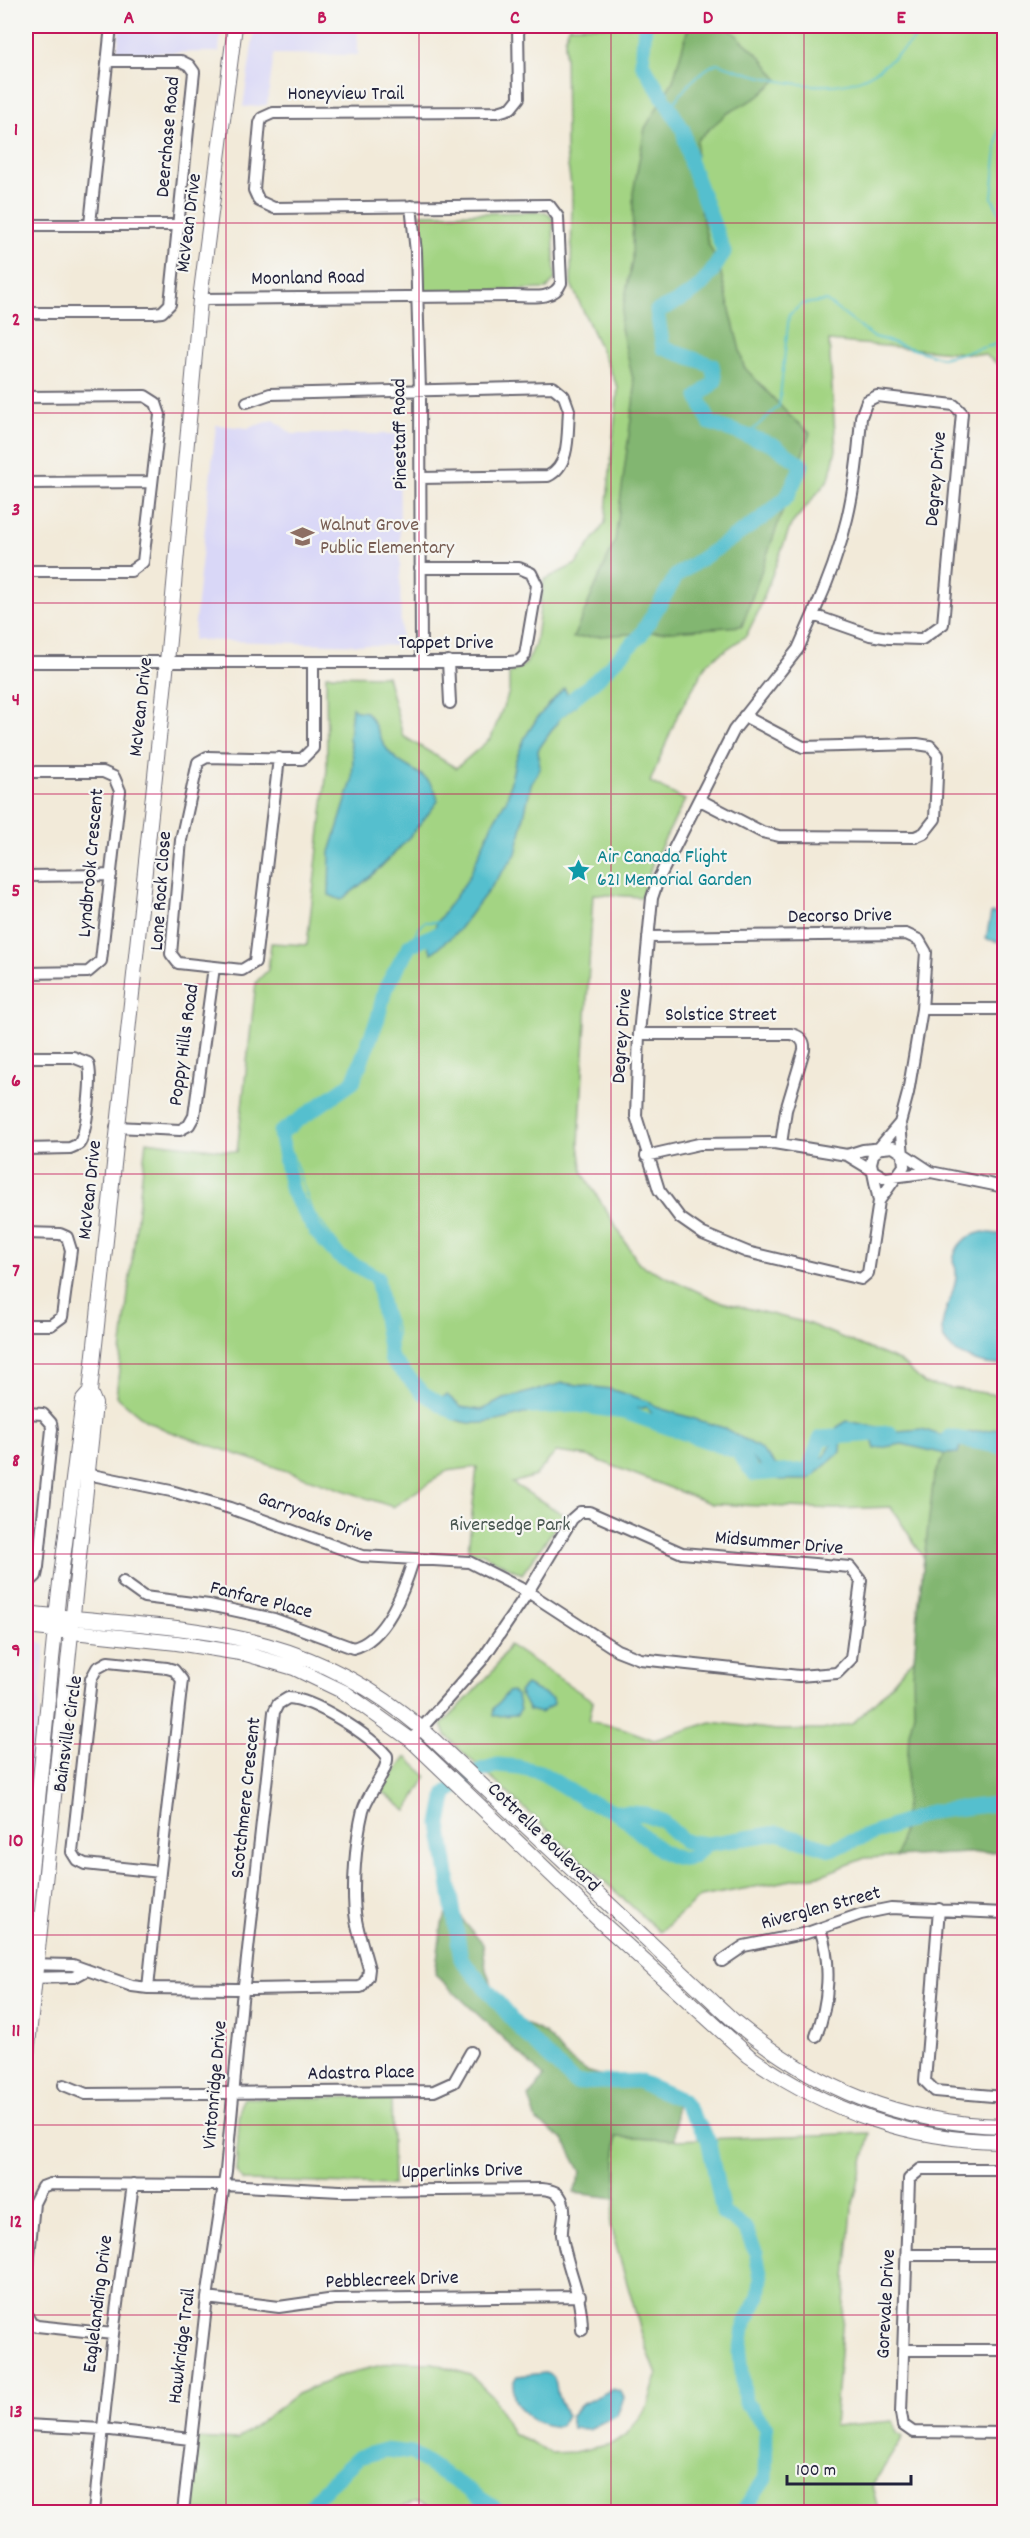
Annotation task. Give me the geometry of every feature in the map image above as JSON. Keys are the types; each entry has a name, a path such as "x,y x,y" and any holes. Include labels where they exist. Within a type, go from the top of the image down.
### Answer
{"main road":[{"name":"McVean Drive","path":"26,2064 31,1971 73,1618 95,1404 90,1392 166,662 200,300 235,26"},
{"name":"McVean Drive","path":"26,1920 56,1616 83,1400 90,1392"},
{"name":"Cottrelle Boulevard","path":"26,1612 230,1634 311,1659 365,1686 421,1728 735,2022 786,2062 823,2082 886,2107 943,2121 1005,2126"},
{"name":"Cottrelle Boulevard","path":"26,1627 194,1645 272,1660 345,1692 411,1740 705,2017 749,2056 775,2074 815,2096 882,2123 949,2138 1005,2141"}],"street":[{"path":"90,224 111,26"},
{"name":"Honeyview Trail","path":"411,206 274,208 263,204 254,190 262,118 273,113 505,111 516,104 519,98 518,26"},
{"name":"Deerchase Road","path":"108,61 181,61 193,69 195,78 180,225"},
{"name":"Moonland Road","path":"200,300 552,295 557,292 561,283 558,228 556,212 549,206 411,206"},
{"name":"Pinestaff Road","path":"411,206 416,252 415,296 420,391 421,661"},
{"path":"26,225 180,225 172,297 170,304 162,312 26,313"},
{"path":"247,402 270,394 552,387 564,396 569,410 564,460 558,471 548,476 420,478"},
{"name":"Degrey Drive","path":"813,615 870,635 888,638 922,639 943,624 962,413 954,405 877,396 867,401 861,417 850,517 832,573 813,615 798,649 734,730 658,880 652,898 639,1034 636,1116 646,1156 659,1190 680,1218 703,1234 747,1252 861,1279 868,1273 879,1201 874,1170"},
{"path":"26,397 152,399 158,406 160,416 145,558 140,566 130,571 26,571"},
{"path":"26,483 152,482"},
{"name":"Tappet Drive","path":"26,662 519,661 525,655 537,585 531,573 519,568 420,568"},
{"path":"448,661 450,703"},
{"name":"Lone Rock Close","path":"279,758 257,957 251,966 242,970 178,963 171,954 182,840 198,762 207,757 279,758 302,759 313,748 313,663"},
{"path":"700,800 762,832 779,836 915,837 930,827 935,819 938,755 930,746 917,744 803,747 744,716"},
{"name":"Lyndbrook Crescent","path":"26,772 103,772 114,777 120,791 100,964 88,972 26,973"},
{"path":"26,876 111,875"},
{"name":"Decorso Drive","path":"648,938 906,934 919,940 926,952 922,1009 900,1124 880,1149"},
{"name":"Poppy Hills Road","path":"117,1127 180,1130 189,1125 194,1116 214,967"},
{"path":"922,1009 1005,1009"},
{"name":"Solstice Street","path":"639,1034 791,1034 799,1037 804,1043 804,1050 786,1110 781,1144"},
{"path":"26,1057 82,1059 89,1065 90,1075 84,1133 79,1144 70,1148 26,1149"},
{"path":"895,1177 903,1171 900,1124"},
{"path":"646,1156 699,1144 736,1141 781,1144 847,1155 874,1170 880,1176 895,1177 931,1172 1005,1186"},
{"path":"847,1155 893,1148 931,1172"},
{"path":"874,1170 873,1155 880,1149"},
{"name":"Degrey Drive","path":"879,1201 895,1177"},
{"path":"26,1233 60,1234 67,1237 71,1250 62,1317 51,1325 26,1325"},
{"path":"26,1413 43,1414 51,1423 52,1429 37,1572 33,1580 26,1585"},
{"name":"Garryoaks Drive","path":"87,1474 161,1489 230,1508 362,1556 469,1562 528,1592"},
{"name":"Midsummer Drive","path":"411,1740 482,1660 528,1592 572,1519 580,1512 589,1512 682,1554 850,1567 861,1581 851,1659 837,1673 799,1677 631,1657 528,1592"},
{"name":"Fanfare Place","path":"123,1582 144,1597 209,1605 274,1619 353,1648 363,1646 395,1610 413,1560"},
{"name":"Bainsville Circle","path":"148,1988 182,1680 174,1670 167,1668 108,1662 97,1668 92,1679 72,1852 77,1860 85,1864 160,1872"},
{"name":"Scotchmere Crescent","path":"294,1698 340,1720 387,1756 386,1767 371,1791 364,1809 356,1873 356,1919 368,1977 361,1987 356,1988 244,1989 274,1712 283,1699 294,1698"},
{"name":"Riverglen Street","path":"723,1961 744,1946 820,1929 861,1914 891,1908 1005,1912"},
{"path":"939,1910 925,2081 935,2091 1005,2097"},
{"path":"816,2036 824,2016 827,1981 827,1947 820,1929"},
{"path":"31,1971 74,1977 85,1971 148,1988 244,1989"},
{"name":"Vintonridge Drive","path":"224,2185 244,1989"},
{"name":"Adastra Place","path":"63,2085 86,2094 434,2091 454,2082 471,2052"},
{"name":"Gorevale Drive","path":"1005,2169 926,2169 911,2175 909,2180 902,2421 907,2430 913,2432 1005,2433"},
{"name":"Upperlinks Drive","path":"26,2288 34,2203 42,2187 50,2184 224,2185 340,2191 552,2190 564,2204 562,2234 580,2296 582,2330"},
{"name":"Eaglelanding Drive","path":"102,2429 133,2184"},
{"name":"Hawkridge Trail","path":"183,2512 207,2298 224,2185"},
{"path":"908,2255 1005,2255"},
{"name":"Pebblecreek Drive","path":"207,2298 279,2307 335,2299 580,2296"},
{"path":"26,2314 31,2323 38,2326 113,2334"},
{"path":"903,2350 1005,2350"},
{"path":"26,2424 102,2429 190,2439"},
{"path":"94,2512 102,2429"}],"shaded area":[{"path":"120,26 221,26 219,52 117,53"},
{"path":"255,26 357,26 358,55 274,54 267,105 243,107"},
{"name":"Walnut Grove Public Elementary","path":"274,420 292,434 399,434 401,646 193,640 216,425 248,428"},
{"path":"26,1635 32,1636 45,1646 32,1771 26,1770"}],"green space":[{"name":"Riversedge Park","path":"569,26 1004,26 1004,368 985,355 829,341 836,450 829,479 791,525 758,612 746,636 708,662 678,714 650,782 685,800 653,862 641,897 593,894 579,1144 583,1173 639,1264 718,1301 807,1323 901,1362 925,1384 1004,1396 1004,1851 865,1858 824,1874 700,1897 660,1932 458,1748 446,1735 442,1725 493,1671 509,1645 593,1701 589,1721 622,1728 654,1740 711,1722 776,1730 822,1730 852,1724 880,1697 914,1658 924,1558 891,1507 836,1509 712,1504 587,1456 556,1452 535,1476 512,1483 564,1515 522,1574 483,1554 468,1551 477,1467 447,1471 393,1507 168,1431 145,1420 116,1396 146,1141 237,1152 256,982 268,970 271,943 307,945 327,769 326,675 387,676 403,736 456,768 491,738 509,692 509,674 526,664 535,645 544,580 576,564 605,523 618,388 571,284 572,192 566,153 565,39"},
{"path":"726,26 761,57 778,79 758,97 726,114 697,140 694,181 708,243 719,265 744,367 790,416 810,433 742,626 573,638 615,541 635,388 620,324 632,261 633,193 645,128 673,81 688,28"},
{"path":"542,212 549,214 553,220 555,279 547,289 423,293 421,214"},
{"path":"960,1446 1004,1451 1004,1851 897,1857 904,1824 909,1733 914,1713 913,1675 918,1610 934,1476 945,1454 958,1453"},
{"path":"406,1757 427,1776 407,1811 382,1791"},
{"path":"453,1901 465,1923 483,1944 486,1970 495,1992 517,2020 545,2033 565,2056 586,2071 606,2077 658,2084 676,2105 675,2140 616,2137 616,2198 574,2193 581,2172 564,2140 537,2121 529,2097 544,2077 435,1974 442,1924"},
{"path":"391,2097 393,2185 243,2181 236,2171 240,2106 244,2098"},
{"path":"870,2133 852,2208 834,2426 893,2421 897,2433 903,2437 872,2486 879,2512 439,2512 421,2503 416,2503 392,2512 189,2512 196,2438 237,2440 297,2394 346,2374 394,2362 433,2363 470,2375 494,2398 512,2433 551,2453 574,2452 611,2444 626,2435 647,2408 657,2375 643,2338 610,2225 616,2198 615,2137 675,2140"}],"water":[{"path":"564,688 575,706 561,717 538,750 540,769 531,784 516,854 457,932 432,953 428,945 437,922 468,879 492,824 507,799 515,762 525,737 538,717"},
{"path":"352,707 357,711 366,712 393,757 424,777 435,791 438,801 393,855 341,900 329,895 330,852 352,781 353,757 349,738"},
{"path":"991,913 1004,913 1004,943 986,939"},
{"path":"983,1232 1004,1235 1004,1363 995,1365 968,1358 951,1349 944,1338 942,1325 954,1286 956,1273 954,1255 963,1241"},
{"path":"563,1383 610,1389 648,1401 659,1408 724,1428 758,1447 776,1465 793,1470 812,1464 824,1456 831,1445 837,1427 847,1421 898,1431 922,1429 943,1436 1004,1428 1004,1442 970,1439 960,1446 958,1453 945,1454 902,1444 875,1449 871,1436 862,1430 849,1432 842,1437 841,1452 808,1480 781,1480 774,1478 744,1452 721,1441 652,1419 651,1412 646,1407 628,1409 579,1400 555,1404 498,1421 478,1423 461,1421 447,1414 438,1399 447,1395 461,1407 481,1410 504,1399"},
{"path":"526,1685 553,1699 554,1704 540,1713 529,1710 519,1692"},
{"path":"512,1691 517,1696 520,1710 517,1715 493,1716 494,1708 508,1692"},
{"path":"545,2373 554,2379 566,2415 560,2426 551,2426 532,2419 517,2404 514,2395 514,2385 518,2376"},
{"path":"613,2389 621,2392 624,2398 617,2415 589,2429 572,2428 570,2416 582,2404"}],"waterway":[{"path":"555,713 596,680 640,636 677,575 761,519 787,497 802,465 774,445 710,423 698,397 715,381 712,365 663,348 657,311 697,289 724,252 690,162 683,130 642,63 645,26"},
{"path":"669,110 690,83 717,63 774,80 837,85 856,81 873,73 895,57 929,26"},
{"path":"1004,124 999,127 992,198 1004,221"},
{"path":"745,437 779,406 789,315 802,304 826,301 872,336 942,358 994,345 1004,336"},
{"path":"437,922 424,922 384,979 377,1031 362,1068 348,1083 300,1117 286,1136 312,1211 343,1251 371,1270 386,1298 396,1329 395,1358 438,1399"},
{"path":"447,930 410,945 385,989 378,1018 353,1082 280,1133 292,1192 316,1232 338,1256 377,1277 391,1359 423,1393 455,1413"},
{"path":"532,1407 578,1405 624,1412 738,1452 754,1474 809,1470 820,1438 890,1433"},
{"path":"949,1437 1004,1447"},
{"path":"742,2512 765,2479 766,2427 745,2402 740,2353 745,2323 759,2296 761,2278 756,2253 745,2228 723,2213 708,2139 682,2100 638,2081 575,2083 523,2032 461,1959 440,1824 446,1793 481,1770 498,1765 519,1767 540,1772 585,1800 616,1812 645,1814 662,1821 684,1841 707,1844 778,1833 831,1849 931,1812 1004,1803"},
{"path":"616,1812 662,1851 672,1856 682,1858 692,1856 707,1844"},
{"path":"306,2512 325,2488 359,2457 385,2450 412,2453 501,2512"}],"place":[{"name":"Walnut Grove Public Elementary","path":"302,537"},
{"name":"Air Canada Flight 621 Memorial Garden","path":"579,870"}]}
